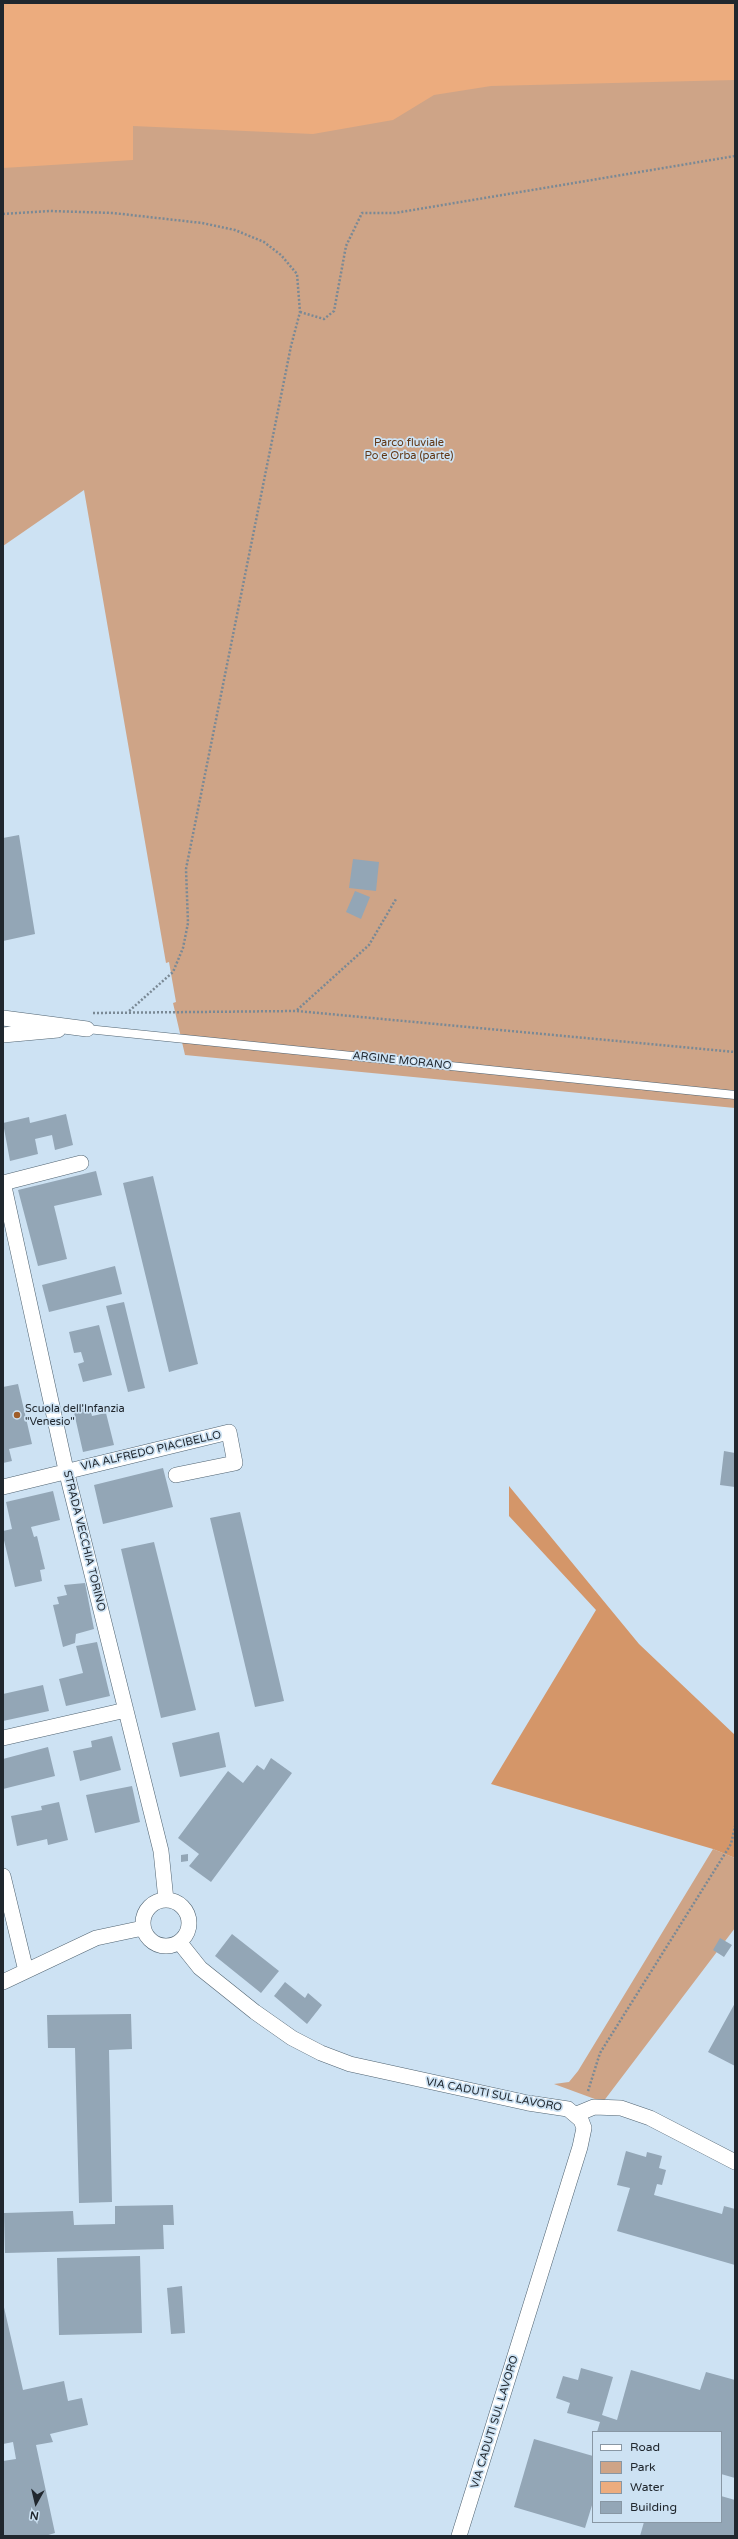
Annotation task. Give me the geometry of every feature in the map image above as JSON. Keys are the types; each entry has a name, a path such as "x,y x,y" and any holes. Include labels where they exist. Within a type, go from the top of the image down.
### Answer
{"street":[{"name":"ARGINE MORANO","path":"3,1018 39,1022 70,1028 87,1029"},
{"name":"ARGINE MORANO","path":"3,1035 70,1028"},
{"path":"3,1183 81,1163"},
{"name":"STRADA VECCHIA TORINO","path":"3,1183 66,1470 161,1851 166,1900"},
{"name":"VIA ALFREDO PIACIBELLO","path":"3,1486 229,1432 235,1463 176,1475"},
{"path":"3,1738 126,1710"},
{"path":"3,1876 26,1971"},
{"path":"166,1900 180,1904 189,1916 188,1931 180,1943 173,1946 158,1945 151,1941 143,1928 144,1915 148,1908 159,1901 166,1900"},
{"path":"3,1982 96,1938 143,1928"},
{"name":"VIA CADUTI SUL LAVORO","path":"180,1943 200,1968 255,2012 292,2038 321,2053 350,2064 528,2103 561,2108 577,2114 584,2128 580,2147 459,2536"},
{"path":"577,2114 594,2107 621,2108 650,2118 735,2162"}],"lane":[{"name":"ARGINE MORANO","path":"87,1029 735,1095"}],"path":[{"path":"300,312 324,319 334,311 346,246 362,213 396,212 735,156"},
{"path":"3,214 49,211 113,213 202,223 235,230 264,242 281,256 297,274 300,312 291,346 186,869 188,922 183,948 173,972 128,1012"},
{"path":"297,1011 369,945 396,899"},
{"path":"86,1013 297,1011 735,1052"},
{"path":"577,2114 592,2083 600,2053 731,1844 735,1826"},
{"path":"731,1844 735,1845"}],"green space":[{"name":"Parco fluviale Po e Orba (parte)","path":"3,3 735,3 735,1108 185,1055 173,1003 176,1002 169,962 166,963 84,490 3,546"},
{"path":"713,1849 735,1858 735,1928 603,2102 554,2084 569,2082 578,2071"}],"shaded area":[{"path":"509,1486 639,1644 735,1735 735,1858 713,1849 491,1784 596,1610 509,1516"}],"water":[{"path":"3,3 735,3 735,80 491,86 434,95 393,120 313,134 133,126 133,160 3,168"}],"building":[{"path":"19,835 35,934 3,941 3,838"},
{"path":"353,859 379,862 376,891 349,888"},
{"path":"355,891 370,897 361,919 346,912"},
{"path":"66,1114 73,1145 55,1150 52,1135 35,1139 38,1154 10,1161 3,1123 29,1117 30,1123"},
{"path":"96,1171 102,1195 54,1206 67,1259 38,1266 18,1190"},
{"path":"153,1176 198,1364 169,1372 123,1183"},
{"path":"115,1266 122,1294 49,1312 42,1285"},
{"path":"124,1302 145,1388 128,1392 106,1306"},
{"path":"99,1325 112,1375 83,1382 78,1364 84,1362 81,1352 74,1353 69,1332"},
{"name":"Scuola dell'Infanzia \"Venesio\"","path":"18,1384 32,1444 9,1449 12,1461 3,1463 3,1387"},
{"path":"89,1404 92,1416 106,1413 114,1445 83,1452 73,1408"},
{"path":"724,1451 735,1453 735,1487 720,1485"},
{"path":"163,1468 173,1507 103,1524 94,1485"},
{"path":"53,1491 60,1520 31,1527 34,1537 37,1536 45,1569 40,1570 42,1581 15,1587 3,1536 3,1531 12,1529 6,1502"},
{"path":"240,1512 284,1701 255,1707 210,1518"},
{"path":"154,1542 196,1710 161,1718 121,1549"},
{"path":"85,1583 94,1629 76,1634 75,1643 63,1647 53,1605 59,1604 57,1597 67,1595 64,1585"},
{"path":"97,1642 110,1696 66,1706 59,1679 83,1673 76,1646"},
{"path":"43,1685 49,1711 3,1721 3,1694"},
{"path":"219,1732 226,1767 180,1777 172,1743"},
{"path":"112,1736 121,1770 80,1781 73,1751 92,1747 91,1741"},
{"path":"48,1747 55,1776 3,1789 3,1759"},
{"path":"271,1758 292,1773 211,1882 189,1866 199,1854 178,1838 228,1771 243,1783 257,1765 264,1770"},
{"path":"132,1786 140,1822 95,1833 86,1795"},
{"path":"59,1802 68,1840 48,1845 47,1839 17,1846 11,1816 42,1810 41,1806"},
{"path":"188,1854 188,1861 181,1862 181,1855"},
{"path":"232,1934 279,1971 261,1993 215,1956"},
{"path":"720,1938 732,1945 724,1957 713,1950"},
{"path":"285,1982 305,1998 308,1993 322,2005 307,2024 274,1996"},
{"path":"735,2003 735,2066 708,2052"},
{"path":"131,2014 132,2049 109,2050 112,2202 79,2203 75,2048 48,2048 47,2015"},
{"path":"626,2151 646,2157 647,2152 662,2156 659,2168 666,2170 662,2185 657,2184 654,2195 722,2214 724,2206 735,2209 735,2265 617,2231 630,2188 617,2185"},
{"path":"173,2205 174,2225 163,2225 164,2249 5,2253 4,2213 73,2211 74,2225 115,2224 115,2206"},
{"path":"140,2256 142,2333 59,2335 57,2258"},
{"path":"182,2286 185,2333 171,2334 167,2288"},
{"path":"3,2303 23,2390 64,2381 68,2401 82,2398 88,2425 50,2434 53,2442 36,2445 55,2533 45,2536 3,2536 3,2461 16,2459 13,2442 3,2444"},
{"path":"581,2368 613,2377 602,2415 617,2420 631,2370 700,2390 706,2372 735,2380 735,2478 722,2474 722,2431 597,2431 600,2422 567,2413 570,2403 556,2398 563,2376 578,2380"},
{"path":"534,2439 592,2456 592,2505 585,2528 514,2507"},
{"path":"722,2496 735,2500 735,2536 640,2536 644,2523 722,2523"}],"place":[{"name":"Scuola dell'Infanzia \"Venesio\"","path":"17,1415"}]}
